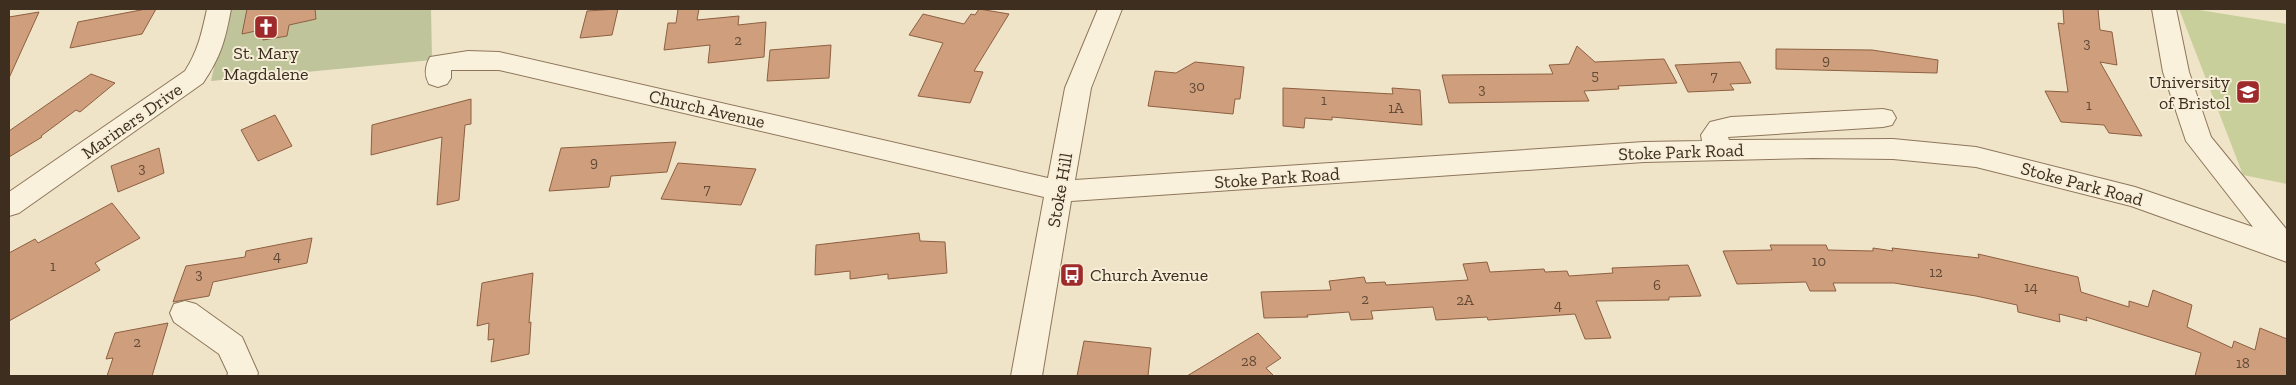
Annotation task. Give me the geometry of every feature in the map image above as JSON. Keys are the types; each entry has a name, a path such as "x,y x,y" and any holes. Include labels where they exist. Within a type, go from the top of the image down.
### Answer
{"street":[{"name":"Mariners Drive","path":"9,206 194,77 206,59 212,43 219,9"},
{"name":"Stoke Hill","path":"1026,376 1078,88 1110,9"},
{"path":"2164,9 2176,72 2199,141 2287,251"},
{"name":"Church Avenue","path":"439,70 468,60 499,62 1060,191"},
{"path":"1718,150 1714,135 1719,129 1731,126 1883,118"},
{"name":"Stoke Park Road","path":"1060,191 1644,152 1813,148 1883,149 1976,157 2135,197 2287,251"},
{"path":"185,313 231,346 243,373 242,376"}],"green space":[{"path":"227,9 431,9 432,60 211,81"},
{"name":"University of Bristol","path":"2179,9 2193,9 2287,24 2287,184 2243,175"}],"building":[{"path":"146,9 156,9 142,34 70,48 78,22"},
{"name":"St. Mary Magdalene","path":"247,9 315,9 316,19 289,25 287,36 263,40 265,29 242,34"},
{"path":"618,9 612,35 580,38 587,11"},
{"path":"678,9 699,9 697,20 739,16 738,25 766,22 764,57 708,63 710,45 664,50 668,23 676,23"},
{"path":"979,9 1009,14 974,71 983,72 970,103 918,96 943,43 909,35 923,14 964,24 971,14 975,15"},
{"path":"2063,9 2098,9 2100,30 2112,32 2117,65 2100,62 2142,136 2109,133 2104,125 2061,122 2045,91 2068,92 2058,23 2064,24"},
{"path":"39,12 9,78 9,17"},
{"path":"831,45 829,78 767,81 770,50"},
{"path":"1577,46 1595,62 1664,59 1677,83 1618,86 1619,89 1584,91 1589,101 1449,103 1442,75 1553,74 1549,65 1569,64"},
{"path":"1776,49 1872,50 1938,60 1937,73 1776,69"},
{"path":"1195,62 1244,67 1240,99 1235,99 1233,114 1148,106 1155,71 1176,73"},
{"path":"1740,62 1751,83 1730,84 1734,90 1688,92 1675,65"},
{"path":"91,74 115,83 80,112 76,110 42,137 9,157 9,131"},
{"path":"1283,88 1393,94 1392,88 1420,90 1422,125 1332,117 1332,120 1305,118 1304,128 1283,126"},
{"path":"471,99 471,124 465,125 459,200 437,205 442,137 371,155 372,125"},
{"path":"275,115 292,146 258,161 241,130"},
{"path":"676,142 667,172 611,176 609,187 549,191 561,148"},
{"path":"159,148 164,173 118,192 111,166"},
{"path":"678,163 756,169 741,205 661,199"},
{"path":"112,203 140,238 95,263 100,270 9,321 9,253 35,239 38,243"},
{"path":"919,233 920,241 945,242 947,273 888,279 888,274 850,279 850,271 815,275 816,245"},
{"path":"312,238 307,263 213,282 209,296 173,302 186,266 245,257 246,251"},
{"path":"1770,245 1826,245 1828,250 1873,251 1873,248 1893,251 1892,248 1979,258 1978,254 2078,277 2081,292 2129,307 2129,301 2148,307 2153,290 2192,305 2187,327 2232,348 2234,341 2255,350 2260,328 2287,339 2287,376 2195,376 2201,353 2086,317 2087,321 2059,314 2060,322 2018,312 2017,305 1976,296 1894,283 1833,283 1836,291 1810,291 1806,282 1737,284 1723,251 1772,250"},
{"path":"1487,262 1490,272 1544,269 1545,272 1567,271 1569,276 1613,273 1612,268 1688,265 1701,296 1669,297 1669,300 1596,301 1611,338 1585,339 1575,314 1488,320 1487,317 1436,320 1433,307 1371,311 1373,319 1351,320 1349,312 1307,315 1308,317 1264,318 1261,292 1331,290 1329,281 1364,277 1366,283 1385,282 1386,285 1468,280 1463,264"},
{"path":"533,273 529,323 531,322 529,354 491,362 494,339 488,340 489,323 477,326 482,283"},
{"path":"168,323 152,376 107,376 113,358 106,359 115,333"},
{"path":"1258,333 1281,358 1266,368 1274,376 1187,376"},
{"path":"1084,341 1151,348 1148,376 1077,376"}],"place":[{"name":"St. Mary Magdalene","path":"266,27"},
{"name":"University of Bristol","path":"2248,92"},
{"name":"Church Avenue","path":"1072,275"}]}
